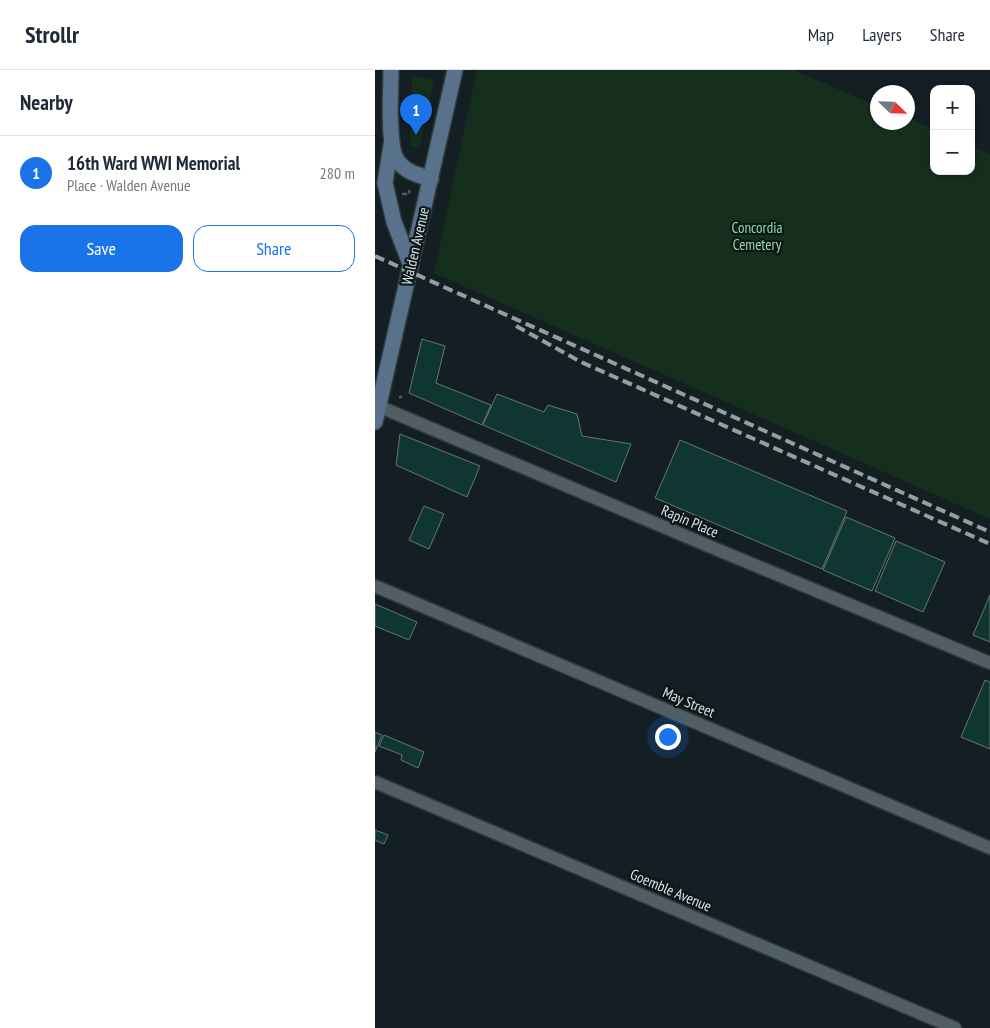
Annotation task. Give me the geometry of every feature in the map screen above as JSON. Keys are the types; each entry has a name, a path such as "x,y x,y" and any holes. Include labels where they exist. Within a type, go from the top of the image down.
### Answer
{"main road":[{"path":"391,70 391,144 385,183 394,222 411,266"},
{"name":"Walden Avenue","path":"375,422 455,70"},
{"path":"391,144 396,159 405,168 412,173 431,179"}],"street":[{"name":"Rapin Place","path":"378,406 990,664"},
{"name":"May Street","path":"375,586 990,848"},
{"name":"Goemble Avenue","path":"375,782 955,1028"}],"green space":[{"name":"Concordia Cemetery","path":"477,70 794,70 870,103 870,130 915,130 915,121 930,128 930,175 975,175 975,148 990,154 990,519 434,273"},
{"path":"412,76 434,80 420,144 416,148 410,145"}],"building":[{"path":"422,339 445,346 436,383 491,405 482,425 409,393"},
{"path":"497,394 544,412 548,405 577,414 582,436 631,444 616,482 483,425"},
{"path":"400,434 480,466 467,497 396,465"},
{"path":"680,440 847,511 822,569 655,498"},
{"path":"424,506 444,514 429,549 409,540"},
{"path":"846,517 895,538 872,591 823,570"},
{"path":"896,541 945,562 923,612 875,591"},
{"path":"990,595 990,642 973,635"},
{"path":"375,604 417,622 409,640 375,626"},
{"path":"985,680 990,682 990,749 961,737"},
{"path":"375,732 382,735 375,752"},
{"path":"384,735 424,752 418,768 401,760 402,755 379,746"},
{"path":"375,830 388,835 384,844 375,840"}],"railway":[{"path":"375,256 990,532"},
{"path":"516,326 581,362 990,544"}],"place":[{"name":"16th Ward WWI Memorial","path":"416,135"}]}
